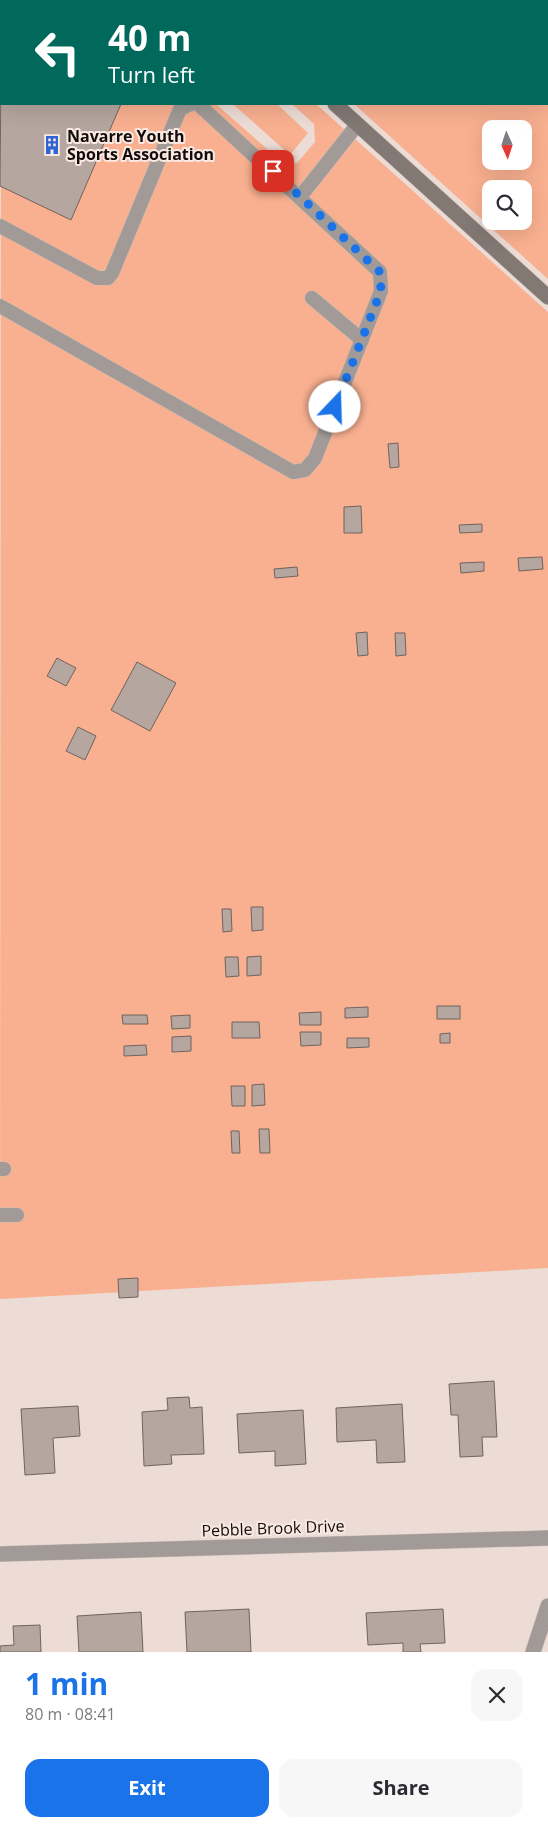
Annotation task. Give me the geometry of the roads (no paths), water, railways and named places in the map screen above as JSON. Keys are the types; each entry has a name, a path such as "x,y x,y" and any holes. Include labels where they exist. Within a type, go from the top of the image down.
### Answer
{"street":[{"path":"336,105 548,297"},
{"name":"Pebble Brook Drive","path":"0,1554 548,1538"},
{"path":"533,1652 548,1606"}],"lane":[{"path":"0,226 97,278 108,278 112,273 180,109 189,105"},
{"path":"0,306 293,472 305,470 315,458 381,291 380,272 199,105"},
{"path":"300,197 357,125"},
{"path":"312,298 362,340"},
{"path":"0,1215 17,1215"}],"place":[{"name":"Navarre Youth Sports Association","path":"52,145"}]}
